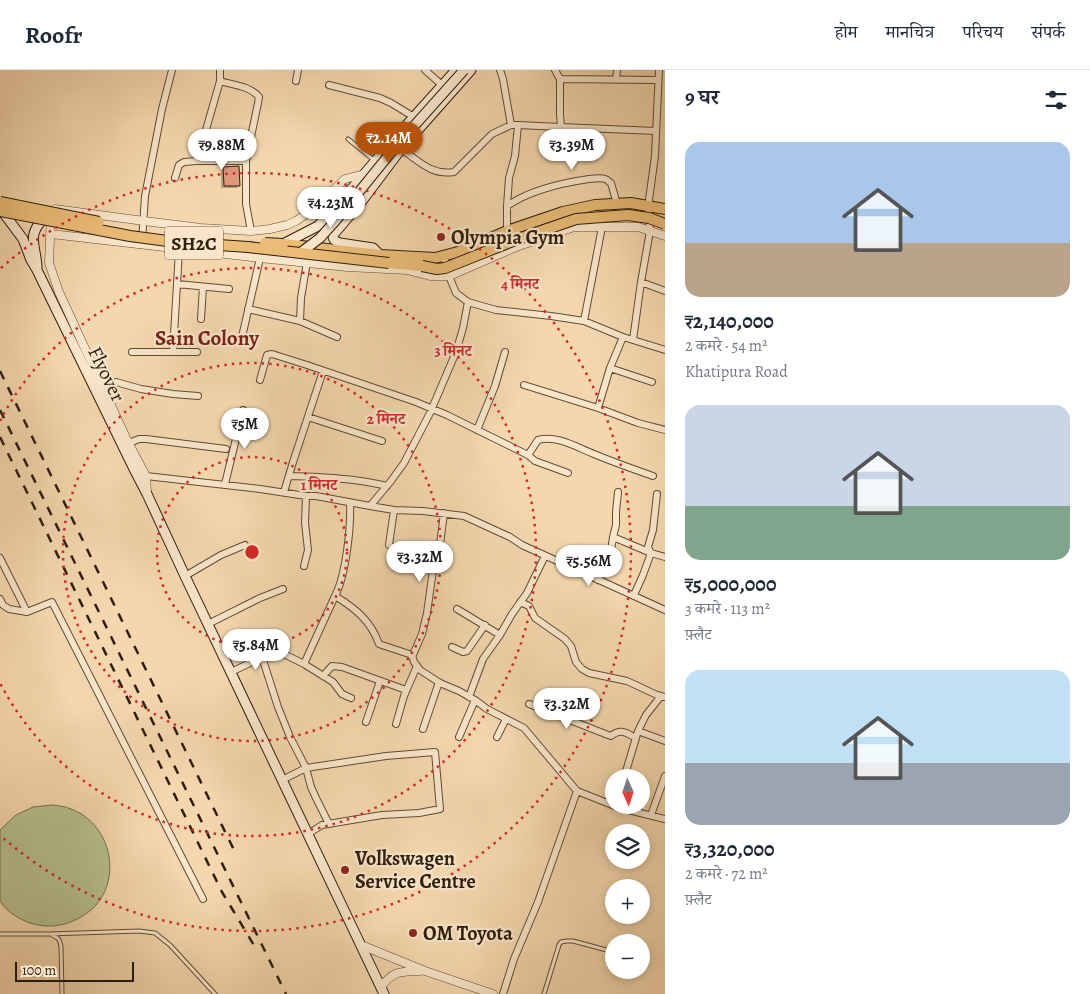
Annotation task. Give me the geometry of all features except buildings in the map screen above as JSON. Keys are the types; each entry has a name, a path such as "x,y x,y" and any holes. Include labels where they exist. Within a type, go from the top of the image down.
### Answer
{"main road":[{"path":"283,244 318,226 456,70"},
{"path":"300,253 320,238 392,151 464,70"},
{"path":"380,255 373,248 335,241 333,235 362,201 401,149 471,70"},
{"path":"507,231 564,212 595,205 631,203 665,209"},
{"path":"1,208 171,235 367,253 423,262"},
{"name":"SH2C","path":"1,208 44,218 175,242 397,264 423,262 458,252 507,231"},
{"name":"Flyover","path":"1,208 23,239 31,260 147,494 382,990"},
{"name":"SH2C","path":"423,262 438,268 445,268 518,239 576,219 628,215 649,218 665,224"},
{"name":"Flyover","path":"37,270 33,233 37,225 44,218"}],"street":[{"path":"142,245 145,196 172,70"},
{"path":"197,160 220,81 220,70"},
{"path":"296,81 298,70"},
{"path":"425,70 442,86"},
{"path":"500,70 514,125 515,156 509,178 507,231"},
{"path":"556,70 560,79 561,127"},
{"path":"616,80 617,70"},
{"path":"633,340 650,231 648,206 654,156 659,70"},
{"path":"560,79 658,80"},
{"path":"220,81 250,89 259,97 246,161 246,204 251,231"},
{"path":"329,85 380,98 414,117"},
{"path":"401,149 429,168 440,173 454,172 492,134 514,125 656,131"},
{"path":"175,178 178,165 184,162 197,160 246,161"},
{"path":"0,197 52,208 144,221 201,228 251,231 270,229 296,221 312,210 345,180 364,174"},
{"path":"507,206 516,200 543,190 575,181 598,178 605,179 611,183 617,204"},
{"path":"52,208 49,251 52,275 146,476 147,494"},
{"path":"51,234 179,250 347,267 407,270 430,276 449,276 516,246 574,227 638,227 665,236"},
{"path":"584,321 602,227"},
{"path":"174,352 179,250"},
{"path":"444,256 456,293 468,302 496,310 584,321 623,337 665,350"},
{"path":"242,337 260,258"},
{"path":"300,321 301,298 307,262"},
{"path":"641,282 665,291"},
{"path":"177,284 230,289"},
{"path":"201,319 203,287"},
{"path":"370,506 404,463 432,409 456,352 468,302"},
{"path":"248,310 300,321 337,337"},
{"path":"598,408 610,368 623,337"},
{"path":"132,352 197,352"},
{"path":"477,430 495,386 505,352"},
{"path":"260,380 269,354 416,402 447,415 528,455 535,461 568,473"},
{"path":"610,368 652,382"},
{"path":"284,492 323,371"},
{"path":"104,387 116,382 141,389 198,396"},
{"path":"524,385 598,408 638,423 665,430"},
{"path":"224,484 244,410"},
{"path":"308,417 382,441"},
{"path":"528,455 538,440 548,438 581,448 591,454 653,476"},
{"path":"129,443 139,439 146,439 226,450"},
{"path":"146,476 316,496 350,504 394,510 464,516 510,537 545,556 665,610"},
{"path":"289,476 334,478 387,486"},
{"path":"598,580 611,551 616,525 618,492"},
{"path":"634,595 644,574 651,552 648,547 654,530 657,494"},
{"path":"304,566 308,550 305,524 306,496"},
{"path":"304,664 339,586 349,534 350,504"},
{"path":"394,510 389,545 393,548 410,550"},
{"path":"412,657 422,634 427,613 434,570 438,560 444,514"},
{"path":"613,537 665,557"},
{"path":"185,576 221,555 245,545"},
{"path":"459,737 483,659 527,593 545,556"},
{"path":"0,558 27,612"},
{"path":"208,624 260,598 283,590"},
{"path":"334,596 354,608 368,623 379,644 412,655 414,662 420,670 524,728 577,791 605,802"},
{"path":"0,599 3,606 9,609 27,612 52,602 203,899"},
{"path":"520,602 529,606 536,618 565,639 571,646 576,662 582,669 589,673 627,681 663,696 646,715 637,734 627,769"},
{"path":"457,609 500,635"},
{"path":"452,647 463,652 467,651 484,625"},
{"path":"231,672 273,652 278,652 304,664 333,682 342,694 351,698"},
{"path":"262,657 290,737 306,768 311,787 329,824"},
{"path":"323,676 332,666 342,667 406,690"},
{"path":"396,724 406,690 417,666"},
{"path":"366,722 380,681"},
{"path":"423,729 439,682"},
{"path":"530,704 611,736 615,732 621,731 665,741"},
{"path":"497,737 506,719"},
{"path":"282,780 306,768 386,756 435,752 440,810 382,815 322,825 308,834"},
{"path":"651,815 665,776"},
{"path":"503,994 577,791"},
{"path":"647,814 665,819"},
{"path":"361,944 425,971 493,994"},
{"path":"382,990 388,978 395,974 425,971"}],"lane":[{"path":"348,139 375,161"},
{"path":"0,934 138,931 155,933 170,945 215,994"},
{"path":"49,934 60,940 62,994"},
{"path":"544,994 561,942 573,941 605,950"}],"green space":[{"path":"52,805 71,809 95,825 103,837 108,850 110,864 105,892 94,907 76,920 54,926 44,926 30,923 18,917 6,909 0,901 0,830 16,815 33,807"}],"railway":[{"path":"0,371 234,850"},
{"path":"0,410 286,994"},
{"path":"0,437 222,892 255,947"}],"place":[{"name":"Olympia Gym","path":"441,237"},
{"name":"Volkswagen Service Centre","path":"345,870"},
{"name":"OM Toyota","path":"413,933"}],"district":[{"name":"Sain Colony","path":"207,338"}]}
